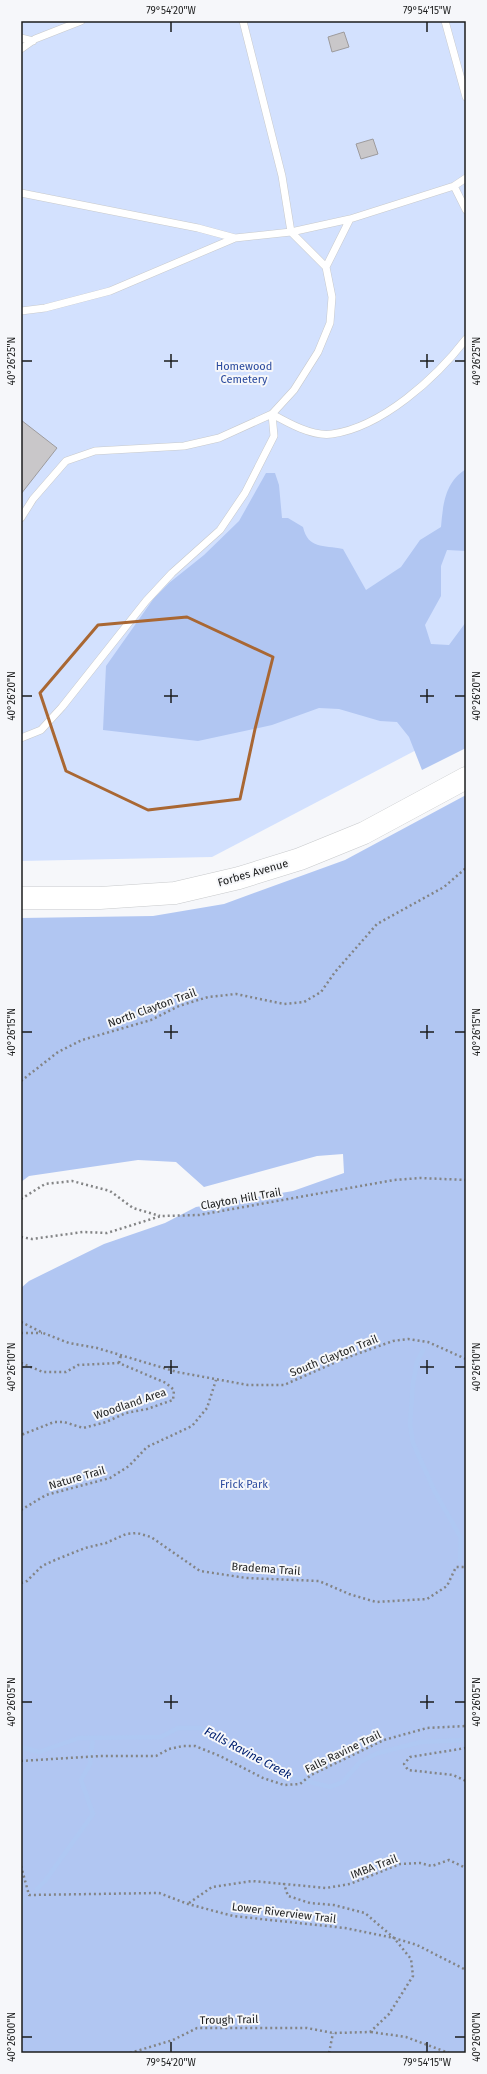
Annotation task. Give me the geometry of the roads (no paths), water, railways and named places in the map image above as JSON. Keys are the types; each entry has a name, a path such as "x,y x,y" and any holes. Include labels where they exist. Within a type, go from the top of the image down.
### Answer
{"main road":[{"name":"Forbes Avenue","path":"21,898 100,898 175,893 239,878 300,859 364,833 466,778"}],"lane":[{"path":"21,49 33,41 81,21"},
{"path":"21,518 33,499 66,461 95,451 184,446 219,438 272,414 294,390 318,352 330,323 332,297 326,267 291,232 282,176 243,21"},
{"path":"445,21 466,97"},
{"path":"21,38 33,41"},
{"path":"21,311 45,308 110,291 234,238 291,232 350,219 454,186 466,178"},
{"path":"454,186 466,210"},
{"path":"21,193 198,228 234,238"},
{"path":"326,267 350,219"},
{"path":"272,414 298,429 331,435 369,424 411,394 448,362 466,339"},
{"path":"21,738 41,730 62,707 146,601 172,573 220,530 245,493 274,436 272,414"}],"waterway":[{"path":"423,1350 417,1362 413,1383 410,1424 413,1443 435,1492 461,1538 460,1560"},
{"path":"461,1575 466,1610"},
{"name":"Falls Ravine Creek","path":"21,1747 39,1752 79,1738 161,1737 178,1728 200,1728 295,1778 330,1787 343,1782 360,1762 378,1753 421,1742 466,1740"},
{"path":"37,1889 45,1881 93,1814 81,1780 90,1764 93,1738"},
{"path":"21,1906 23,1901"}],"park label":[{"name":"Homewood Cemetery","path":"244,372"},
{"name":"Frick Park","path":"244,1484"}]}
